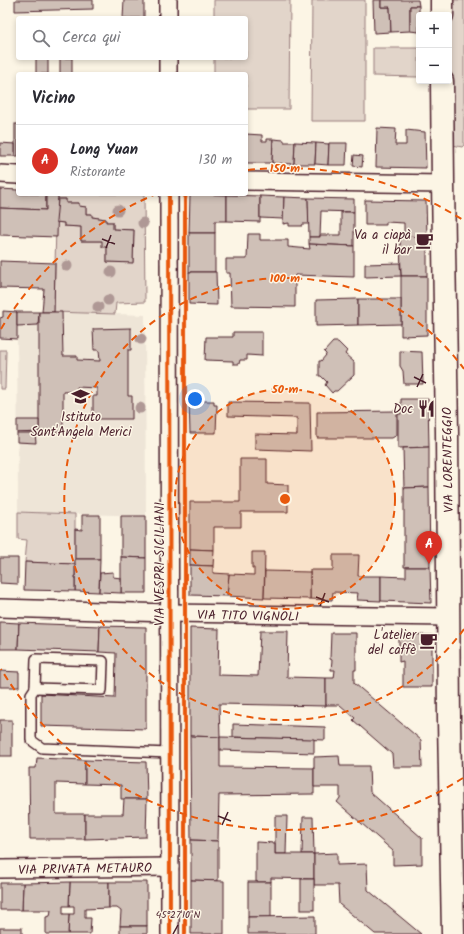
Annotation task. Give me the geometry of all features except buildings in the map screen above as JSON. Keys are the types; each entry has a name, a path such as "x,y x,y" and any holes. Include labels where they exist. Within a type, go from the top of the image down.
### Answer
{"main road":[{"path":"442,0 442,12"},
{"name":"VIA LORENTEGGIO","path":"442,84 449,720 453,934"}],"street":[{"path":"168,0 168,16"},
{"path":"168,60 168,72"},
{"path":"0,174 16,175"},
{"path":"248,181 443,184"},
{"name":"VIA VESPRI SICILIANI","path":"169,196 170,934"},
{"name":"VIA TITO VIGNOLI","path":"0,608 169,613 448,617"},
{"name":"VIA PRIVATA METAURO","path":"0,869 170,867"}],"lane":[{"path":"33,691 102,690 102,661 36,659 33,691 31,740 42,748 170,753"}],"shaded area":[{"path":"214,0 290,0 289,109 248,109 248,72 214,72 214,60 248,60 248,16 214,16"},
{"path":"312,0 365,0 365,121 311,121"},
{"path":"444,0 464,0 464,145 462,147 448,144 448,84 452,84 452,12 448,12"},
{"path":"373,48 416,48 416,77 373,76"},
{"path":"58,196 144,196 145,302 116,303 115,314 54,312 56,222 64,223 64,226 81,227 81,241 102,241 107,247 107,262 133,262 134,230 113,229 113,222 106,222 106,219 92,217 91,214 86,214 86,207 79,206 79,203 66,203 66,199 58,199"},
{"name":"Istituto Sant'Angela Merici","path":"17,312 145,315 146,516 18,512"},
{"path":"0,350 6,350 5,389 0,389"},
{"path":"18,512 75,514 75,564 25,562 27,540 18,539"}],"cycle path":[{"path":"169,196 170,934"},
{"path":"185,934 186,196"}],"place":[{"name":"Va a ciapà il bar","path":"424,241"},
{"name":"Istituto Sant'Angela Merici","path":"81,397"},
{"name":"Doc","path":"426,408"},
{"name":"Long Yuan","path":"429,564"},
{"name":"L'atelier del caffè","path":"429,641"}]}
